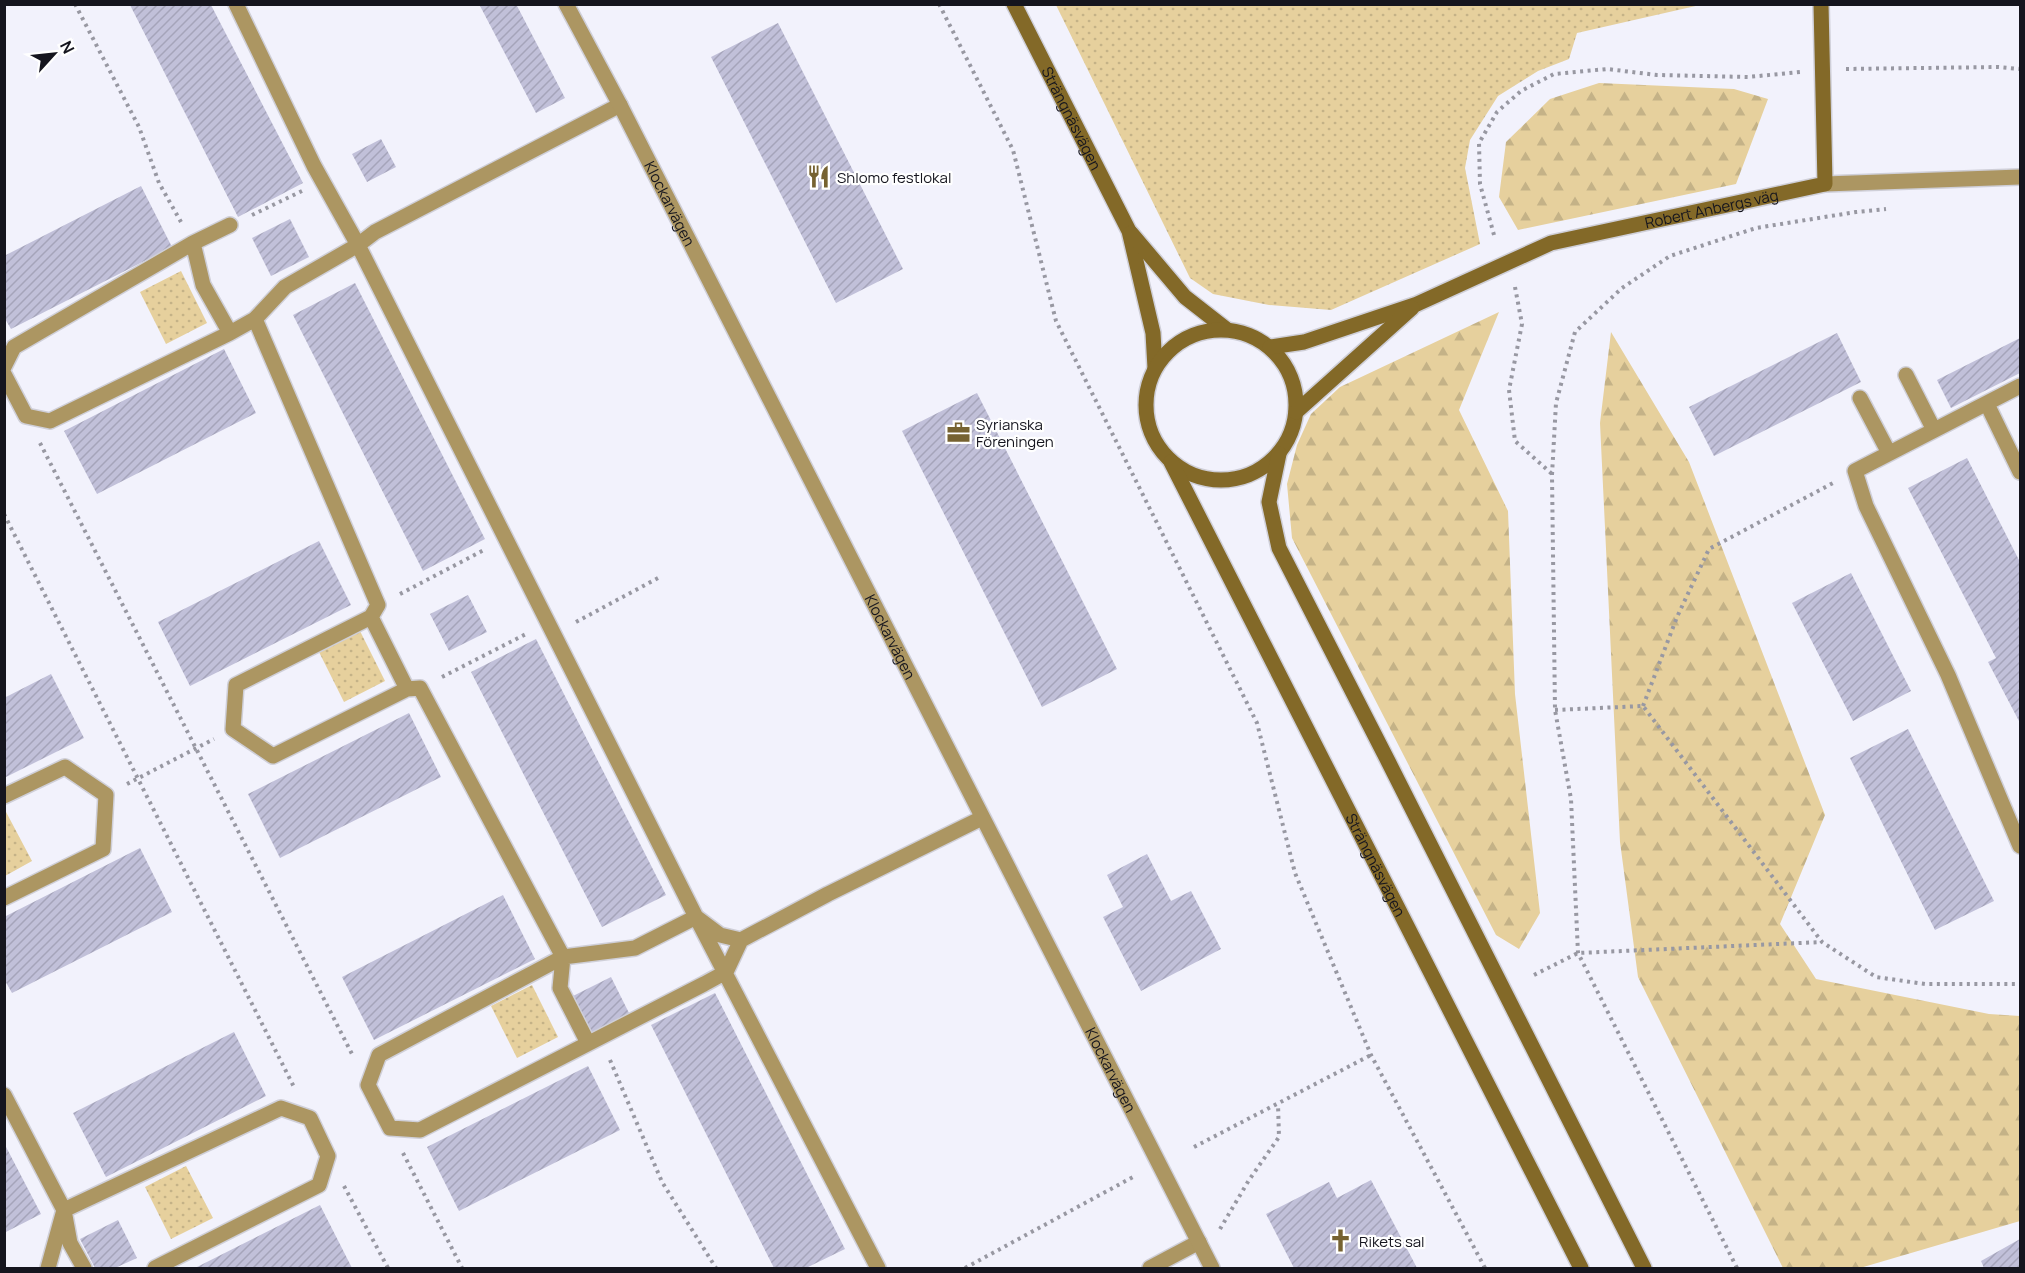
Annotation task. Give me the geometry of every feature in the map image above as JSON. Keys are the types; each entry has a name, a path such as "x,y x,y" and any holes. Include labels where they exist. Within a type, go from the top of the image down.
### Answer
{"main road":[{"name":"Strängnäsvägen","path":"1014,4 1129,231 1185,297 1226,329"},
{"path":"1821,4 1825,184"},
{"name":"Robert Anbergs väg","path":"1270,347 1304,342 1417,304 1551,243 1825,184"},
{"name":"Strängnäsvägen","path":"1129,231 1153,333 1155,368"},
{"name":"Robert Anbergs väg","path":"1296,412 1417,304"},
{"path":"1226,329 1256,338 1270,347 1281,358 1295,388 1296,412 1289,438 1279,454 1257,472 1231,480 1200,478 1185,472 1171,462 1159,449 1151,435 1146,413 1148,383 1166,353 1181,340 1202,331 1226,329"},
{"path":"1279,454 1269,502 1278,548 1395,774 1644,1269"},
{"name":"Strängnäsvägen","path":"1171,462 1581,1269"}],"street":[{"path":"236,4 322,182 358,245 696,917 878,1269"},
{"name":"Klockarvägen","path":"566,4 620,105 1212,1269"},
{"path":"4,374 26,416 50,421 230,333 255,319 285,287 358,245 375,232 620,105"},
{"name":"Robert Anbergs väg","path":"1825,184 2020,177"},
{"path":"4,367 14,346 193,243 230,225"},
{"path":"193,243 203,285 230,333"},
{"path":"255,319 407,689"},
{"path":"1906,375 1934,430"},
{"path":"2020,386 1855,471 1866,506 1948,675 2020,846"},
{"path":"1860,398 1889,453"},
{"path":"1987,404 2020,472"},
{"path":"374,611 236,684 233,729 273,756 407,689 420,688 563,957 560,988 594,1040"},
{"path":"4,796 65,767 106,795 103,849 4,898"},
{"path":"696,917 635,948 563,957 379,1055 368,1085 390,1128 420,1130 726,972 741,940 982,818"},
{"path":"696,917 720,935 741,940"},
{"path":"4,1095 64,1210 70,1243 84,1269"},
{"path":"48,1269 64,1210 281,1108 309,1118 328,1156 319,1185 155,1269"},
{"path":"1150,1269 1199,1242"}],"path":[{"path":"939,4 1013,150 1056,321 1257,723 1295,873 1371,1055 1485,1269"},
{"path":"77,6 139,127 159,183 193,243"},
{"path":"1494,235 1480,184 1479,143 1497,111 1521,91 1554,74 1607,69 1657,75 1748,77 1822,69 1975,67 2020,69"},
{"path":"230,225 322,182"},
{"path":"1737,1269 1578,954 1571,798 1555,710 1552,475 1556,403 1575,332 1622,288 1670,256 1756,228 1856,212 1891,209"},
{"path":"1515,286 1522,324 1509,390 1515,441 1552,475"},
{"path":"26,416 368,1085"},
{"path":"1643,706 1677,617 1709,549 1855,471"},
{"path":"4,514 309,1118"},
{"path":"374,611 505,539"},
{"path":"1555,710 1643,706"},
{"path":"1643,706 1822,942 1875,977 1925,984 2020,984"},
{"path":"106,795 233,729"},
{"path":"1534,975 1578,954 1822,942"},
{"path":"594,1040 662,1182 682,1210 716,1269"},
{"path":"1194,1147 1371,1055"},
{"path":"1199,1242 1218,1232 1249,1180 1279,1137 1278,1104"},
{"path":"390,1128 462,1269"},
{"path":"328,1156 387,1269"},
{"path":"965,1269 1133,1177"}],"green space":[{"path":"1056,5 1700,5 1577,33 1569,59 1538,71 1498,96 1470,140 1465,168 1480,244 1331,310 1269,305 1213,294 1190,278"},
{"path":"1599,83 1734,89 1768,99 1736,184 1518,230 1499,197 1506,142 1550,99"},
{"path":"181,271 207,323 166,344 140,292"},
{"path":"1499,312 1459,410 1508,511 1515,694 1540,913 1519,949 1496,935 1292,538 1287,484 1297,445 1311,414 1340,387"},
{"path":"1611,332 1689,462 1825,815 1780,924 1816,979 1989,1014 2020,1016 2020,1221 1860,1268 1783,1268 1638,977 1620,842 1600,423"},
{"path":"359,629 385,681 344,702 318,650"},
{"path":"4,810 32,861 5,876"},
{"path":"532,985 558,1037 517,1058 491,1006"},
{"path":"186,1166 213,1218 171,1239 145,1187"}],"building":[{"path":"479,4 516,4 565,98 536,113"},
{"path":"130,5 211,5 303,183 238,217"},
{"path":"778,23 903,269 836,303 711,57"},
{"path":"381,139 396,167 367,182 352,154"},
{"path":"141,186 172,247 11,329 4,317 4,256"},
{"path":"290,219 309,257 271,276 252,238"},
{"path":"355,283 485,539 423,571 293,315"},
{"path":"1837,333 1861,382 1714,456 1689,407"},
{"path":"2020,338 2020,373 1951,408 1937,380"},
{"path":"224,349 256,413 97,494 64,431"},
{"path":"977,393 1117,669 1042,707 902,431"},
{"path":"1967,458 2020,562 2020,723 1988,662 1996,658 1908,488"},
{"path":"319,541 351,605 190,686 158,622"},
{"path":"1851,573 1911,691 1853,721 1792,603"},
{"path":"468,595 487,632 449,651 430,614"},
{"path":"536,639 666,895 602,927 471,672"},
{"path":"51,674 84,738 4,778 4,698"},
{"path":"409,713 441,777 280,858 248,794"},
{"path":"1908,729 1994,901 1935,930 1850,758"},
{"path":"140,848 172,912 12,993 4,979 4,917"},
{"path":"1147,854 1171,901 1191,891 1221,949 1141,991 1103,917 1123,907 1107,875"},
{"path":"503,895 535,959 374,1040 342,977"},
{"path":"611,977 630,1015 592,1034 573,996"},
{"path":"715,993 845,1249 806,1268 774,1268 651,1025"},
{"path":"234,1032 266,1096 106,1177 73,1113"},
{"path":"588,1066 620,1130 459,1211 427,1147"},
{"path":"4,1143 41,1214 4,1233"},
{"name":"Rikets sal","path":"1371,1180 1417,1268 1294,1268 1266,1214 1329,1182 1337,1198"},
{"path":"320,1205 352,1268 195,1268"},
{"path":"118,1220 137,1258 115,1268 95,1268 80,1239"},
{"path":"2020,1239 2020,1268 1984,1268 1981,1261"}],"place":[{"name":"Shlomo festlokal","path":"819,177"},
{"name":"Syrianska Föreningen","path":"958,433"},
{"name":"Rikets sal","path":"1341,1241"}]}
